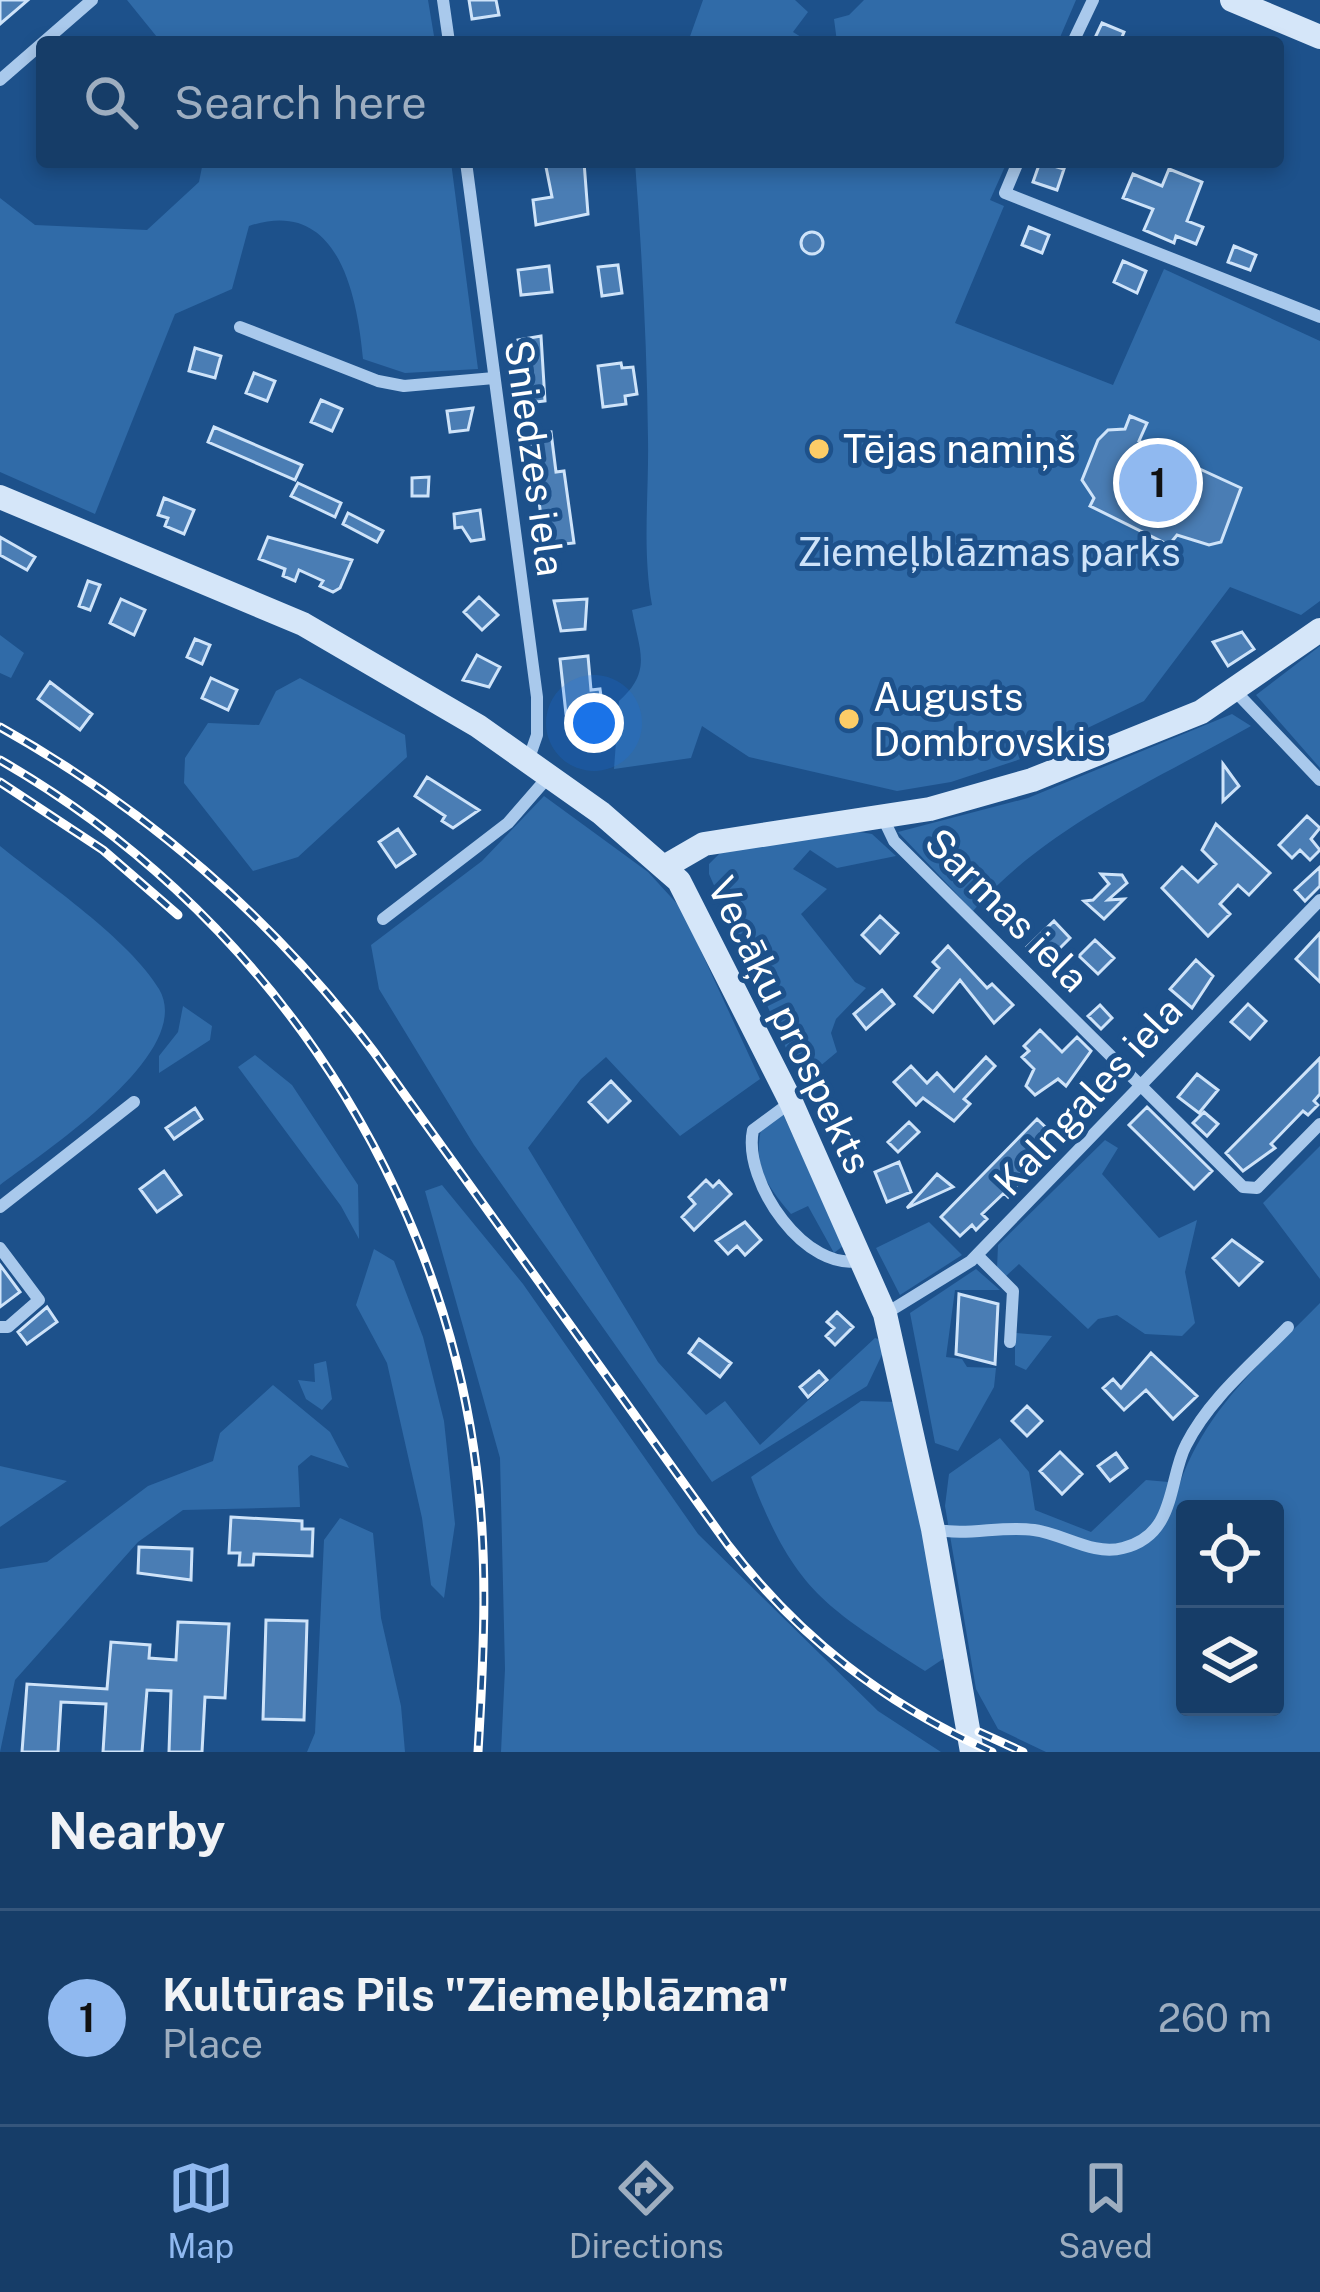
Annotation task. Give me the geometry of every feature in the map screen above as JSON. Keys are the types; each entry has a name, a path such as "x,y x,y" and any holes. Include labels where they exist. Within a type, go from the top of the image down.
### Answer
{"main road":[{"path":"1232,0 1320,37"},
{"name":"Vecāķu prospekts","path":"0,497 303,624 539,768 666,866 719,951 885,1315 932,1528 972,1752"},
{"path":"666,866 682,852 715,841 883,818 1031,780 1183,720 1235,691 1320,630"}],"street":[{"path":"51,36 92,0"},
{"path":"443,0 448,36"},
{"path":"1076,36 1093,0"},
{"path":"0,80 36,49"},
{"name":"Sniedzes iela","path":"467,168 537,698 539,768"},
{"path":"1015,168 1004,193 1320,317"},
{"path":"240,327 391,384 494,378"},
{"path":"1235,691 1320,780"},
{"path":"383,919 508,824 539,768"},
{"name":"Sarmas iela","path":"883,818 894,841 1250,1191 1320,1124"},
{"name":"Kalngales iela","path":"885,1315 977,1255 1320,900"},
{"path":"0,1207 134,1102"},
{"path":"791,1102 752,1130 750,1155 761,1189 818,1254 846,1264 862,1260"},
{"path":"0,1248 39,1300 8,1327 0,1327"},
{"path":"977,1255 1013,1291 1010,1342"},
{"path":"932,1528 1033,1529 1101,1550 1134,1544 1149,1534 1175,1495 1184,1448 1215,1401 1288,1328"}],"green space":[{"path":"127,0 428,0 434,36 156,36"},
{"path":"703,0 795,0 808,12 793,32 799,36 690,36"},
{"path":"864,0 1076,0 1061,36 836,36 834,19 849,15"},
{"path":"202,168 452,168 478,369 405,373 363,359 348,280 323,238 304,225 279,220 249,226 232,289 175,314 95,514 0,472 0,198 35,225 147,230 199,182"},
{"name":"Ziemeļblāzmas parks","path":"635,168 1004,168 990,200 1004,206 955,323 1113,385 1164,269 1320,341 1320,601 1301,615 1230,587 1144,701 1027,757 951,782 897,791 749,757 702,726 691,758 614,769 619,701 640,670 632,610 652,605"},
{"path":"0,635 24,653 11,678 0,673"},
{"path":"1320,646 1320,768 1256,695"},
{"path":"300,678 405,735 407,757 298,857 253,871 184,783 185,758 208,723 259,725 276,691"},
{"path":"1232,714 1251,726 1068,830 1033,854 973,911 898,832 1028,798"},
{"path":"544,796 648,872 681,908 760,1079 680,1136 606,1057 581,1079 528,1148 658,1362 706,1415 725,1401 760,1445 875,1338 888,1342 867,1386 712,1482 474,1145 379,989 371,945 482,861"},
{"path":"853,831 872,834 896,856 837,868 810,850 793,869 827,889 801,914 855,982 866,988 836,1019 831,1033 837,1052 801,1082 709,874 709,864 720,853"},
{"path":"0,846 128,951 159,989 165,1014 156,1042 110,1099 0,1185"},
{"path":"183,1006 212,1026 210,1040 159,1073 159,1056 178,1032"},
{"path":"255,1055 292,1085 358,1185 359,1239 341,1206 238,1067"},
{"path":"783,1114 843,1246 834,1253 808,1206 791,1214 763,1174 762,1125"},
{"path":"1105,1140 1118,1148 1102,1174 1159,1238 1197,1220 1185,1272 1195,1323 1182,1336 1145,1334 1117,1315 1098,1319 1088,1329 1019,1264 1005,1277 997,1269 998,1245"},
{"path":"1320,1146 1320,1279 1263,1203"},
{"path":"442,1185 523,1284 698,1534 878,1711 941,1752 501,1752 505,1669 500,1458 425,1191"},
{"path":"929,1222 962,1255 900,1295 876,1248"},
{"path":"374,1249 394,1261 423,1337 444,1421 455,1524 444,1598 431,1585 422,1518 387,1363 356,1305"},
{"path":"976,1269 1000,1290 955,1290 946,1357 962,1359 967,1367 996,1368 994,1387 958,1451 935,1443 910,1313"},
{"path":"1320,1303 1320,1752 1046,1752 998,1729 976,1689 945,1506 949,1474 1000,1438 1029,1472 1035,1510 1091,1532 1146,1480 1180,1483 1205,1431 1258,1365"},
{"path":"1015,1333 1052,1336 1026,1370 1015,1365"},
{"path":"326,1361 332,1399 322,1410 306,1399 298,1380 315,1382 314,1364"},
{"path":"273,1385 330,1432 349,1468 311,1455 298,1466 300,1507 183,1510 138,1542 15,1680 0,1752 0,1569 47,1562 148,1486 213,1461 220,1433"},
{"path":"861,1401 897,1402 946,1657 925,1671 862,1630 817,1593 783,1547 751,1477"},
{"path":"0,1466 67,1481 0,1527"},
{"path":"340,1518 373,1533 381,1618 401,1706 405,1752 307,1752 315,1733 324,1540"}],"building":[{"path":"0,0 28,0 0,24"},
{"path":"469,0 496,0 499,15 472,19"},
{"path":"1102,23 1124,32 1122,36 1096,36"},
{"path":"546,168 584,168 588,214 536,225 533,200 552,197"},
{"path":"1038,168 1064,169 1057,190 1033,182"},
{"path":"1169,169 1202,182 1187,221 1203,227 1196,244 1176,236 1174,243 1144,230 1153,209 1123,198 1133,174 1162,186"},
{"path":"1029,227 1049,235 1042,253 1022,245"},
{"path":"812,232 823,243 812,254 801,243"},
{"path":"1234,246 1256,255 1250,270 1228,262"},
{"path":"1123,261 1146,271 1137,293 1114,282"},
{"path":"618,265 622,293 602,296 598,267"},
{"path":"549,266 552,292 521,295 518,270"},
{"path":"541,336 545,401 527,403 518,340"},
{"path":"195,348 221,356 215,378 189,371"},
{"path":"621,363 622,368 633,367 637,394 625,396 626,404 603,407 598,366"},
{"path":"254,373 275,381 267,401 246,393"},
{"path":"321,400 342,409 332,431 311,422"},
{"path":"473,408 468,430 450,432 447,411"},
{"path":"1130,416 1147,423 1139,441 1241,488 1221,542 1209,545 1177,535 1169,545 1090,506 1094,498 1082,480 1098,440 1108,430 1125,429"},
{"path":"214,427 302,465 295,480 208,442"},
{"path":"551,432 556,472 564,471 574,543 545,546 530,435"},
{"name":"Tējas namiņš","path":"819,437 828,440 828,458 819,461 810,458 807,449 810,440"},
{"path":"429,477 428,496 412,496 412,478"},
{"path":"298,483 341,503 335,517 291,496"},
{"path":"164,498 194,510 184,534 165,526 168,518 158,515"},
{"path":"480,510 484,539 471,541 462,527 455,528 454,514"},
{"path":"348,513 383,531 377,542 343,524"},
{"path":"0,537 35,557 27,570 0,555"},
{"path":"268,537 352,560 340,588 333,592 320,586 323,581 299,570 295,581 283,576 285,569 259,559"},
{"path":"88,581 100,585 90,610 79,606"},
{"path":"479,597 498,615 482,630 464,612"},
{"path":"121,599 145,610 134,635 110,623"},
{"path":"587,599 585,629 561,631 554,601"},
{"path":"1242,632 1254,649 1228,666 1213,642"},
{"path":"195,639 210,645 202,664 187,657"},
{"path":"477,655 500,667 489,687 463,680"},
{"path":"588,656 591,690 600,689 603,710 566,714 560,659"},
{"path":"211,678 237,690 228,710 202,698"},
{"path":"50,682 92,714 80,730 38,699"},
{"path":"1223,764 1239,786 1223,801"},
{"path":"427,777 479,810 453,828 442,821 445,816 415,796"},
{"path":"1307,816 1320,828 1311,839 1320,850 1310,860 1300,850 1292,858 1279,845"},
{"path":"1216,824 1270,873 1249,895 1238,885 1220,904 1230,914 1208,936 1162,888 1182,867 1198,882 1216,864 1202,850"},
{"path":"398,829 415,854 396,867 379,842"},
{"path":"1320,867 1320,886 1305,901 1295,890"},
{"path":"1101,874 1122,875 1127,883 1108,900 1124,899 1104,919 1084,901 1093,900 1109,884"},
{"path":"880,916 898,933 880,953 862,935"},
{"path":"1054,921 1070,938 1044,964 1027,947"},
{"path":"1320,933 1320,982 1296,959"},
{"path":"1095,940 1114,958 1098,974 1079,956"},
{"path":"948,946 987,988 992,984 1013,1005 994,1023 960,980 933,1012 915,996 939,968 933,962"},
{"path":"1196,960 1213,976 1192,1008 1170,989"},
{"path":"882,990 894,1004 866,1029 854,1014"},
{"path":"1248,1004 1266,1021 1250,1039 1231,1022"},
{"path":"1100,1005 1112,1018 1101,1029 1088,1016"},
{"path":"1040,1030 1062,1052 1077,1037 1091,1051 1066,1086 1058,1079 1035,1095 1026,1086 1034,1069 1022,1057 1029,1051 1024,1046"},
{"path":"986,1057 995,1066 964,1099 970,1104 954,1121 923,1098 916,1105 894,1082 911,1066 927,1083 937,1073 954,1091"},
{"path":"1320,1058 1320,1094 1314,1101 1318,1105 1308,1115 1303,1111 1271,1144 1275,1148 1243,1171 1226,1153"},
{"path":"1197,1074 1218,1090 1199,1113 1178,1097"},
{"path":"611,1081 630,1101 608,1122 589,1102"},
{"path":"1147,1107 1212,1171 1194,1189 1129,1125"},
{"path":"195,1108 202,1119 174,1139 166,1128"},
{"path":"1204,1112 1218,1124 1207,1136 1193,1123"},
{"path":"1037,1119 1057,1138 1046,1150 1051,1154 1040,1165 1036,1160 1008,1197 1004,1193 982,1214 987,1219 976,1230 972,1225 960,1236 941,1217"},
{"path":"909,1122 919,1132 898,1152 888,1142"},
{"path":"899,1162 911,1192 887,1202 875,1172"},
{"path":"164,1171 181,1195 157,1212 140,1189"},
{"path":"937,1174 953,1187 907,1208"},
{"path":"706,1180 713,1187 719,1181 731,1194 694,1230 682,1217 695,1204 689,1197"},
{"path":"745,1222 761,1240 745,1255 737,1246 728,1254 716,1241"},
{"path":"1232,1240 1262,1262 1239,1285 1213,1258"},
{"path":"0,1265 20,1292 0,1307"},
{"path":"959,1294 998,1304 995,1364 956,1354"},
{"path":"47,1307 57,1322 27,1344 18,1332"},
{"path":"837,1312 853,1327 835,1345 826,1336 834,1328 827,1322"},
{"path":"699,1339 731,1363 720,1377 689,1353"},
{"path":"1151,1353 1197,1396 1173,1419 1146,1390 1124,1410 1103,1388 1113,1379 1121,1388"},
{"path":"819,1371 827,1380 808,1397 800,1387"},
{"path":"1027,1406 1042,1421 1027,1436 1012,1421"},
{"path":"1060,1452 1082,1474 1062,1494 1040,1471"},
{"path":"1116,1453 1127,1468 1110,1481 1098,1466"},
{"path":"231,1517 302,1521 302,1529 313,1529 312,1556 254,1554 253,1565 239,1565 240,1553 229,1553"},
{"path":"139,1547 192,1549 191,1580 138,1573"},
{"path":"266,1620 307,1621 304,1720 263,1719"},
{"path":"178,1622 229,1624 225,1698 205,1697 202,1752 169,1752 171,1691 147,1690 142,1752 103,1752 106,1704 61,1702 58,1752 22,1752 27,1684 107,1689 111,1642 150,1645 149,1658 176,1660"}],"railway":[{"path":"0,727 156,830 294,957 374,1052 756,1579 847,1666 916,1713 992,1752"},
{"path":"0,760 91,819 175,888 250,966 316,1051 372,1144 418,1242 452,1344 474,1451 483,1564 478,1752"},
{"path":"0,782 103,850 178,915"},
{"path":"979,1732 1023,1752"}],"place":[{"name":"Tējas namiņš","path":"819,449"},
{"name":"Kultūras Pils \"Ziemeļblāzma\"","path":"1158,483"},
{"name":"Augusts Dombrovskis","path":"849,719"}]}
